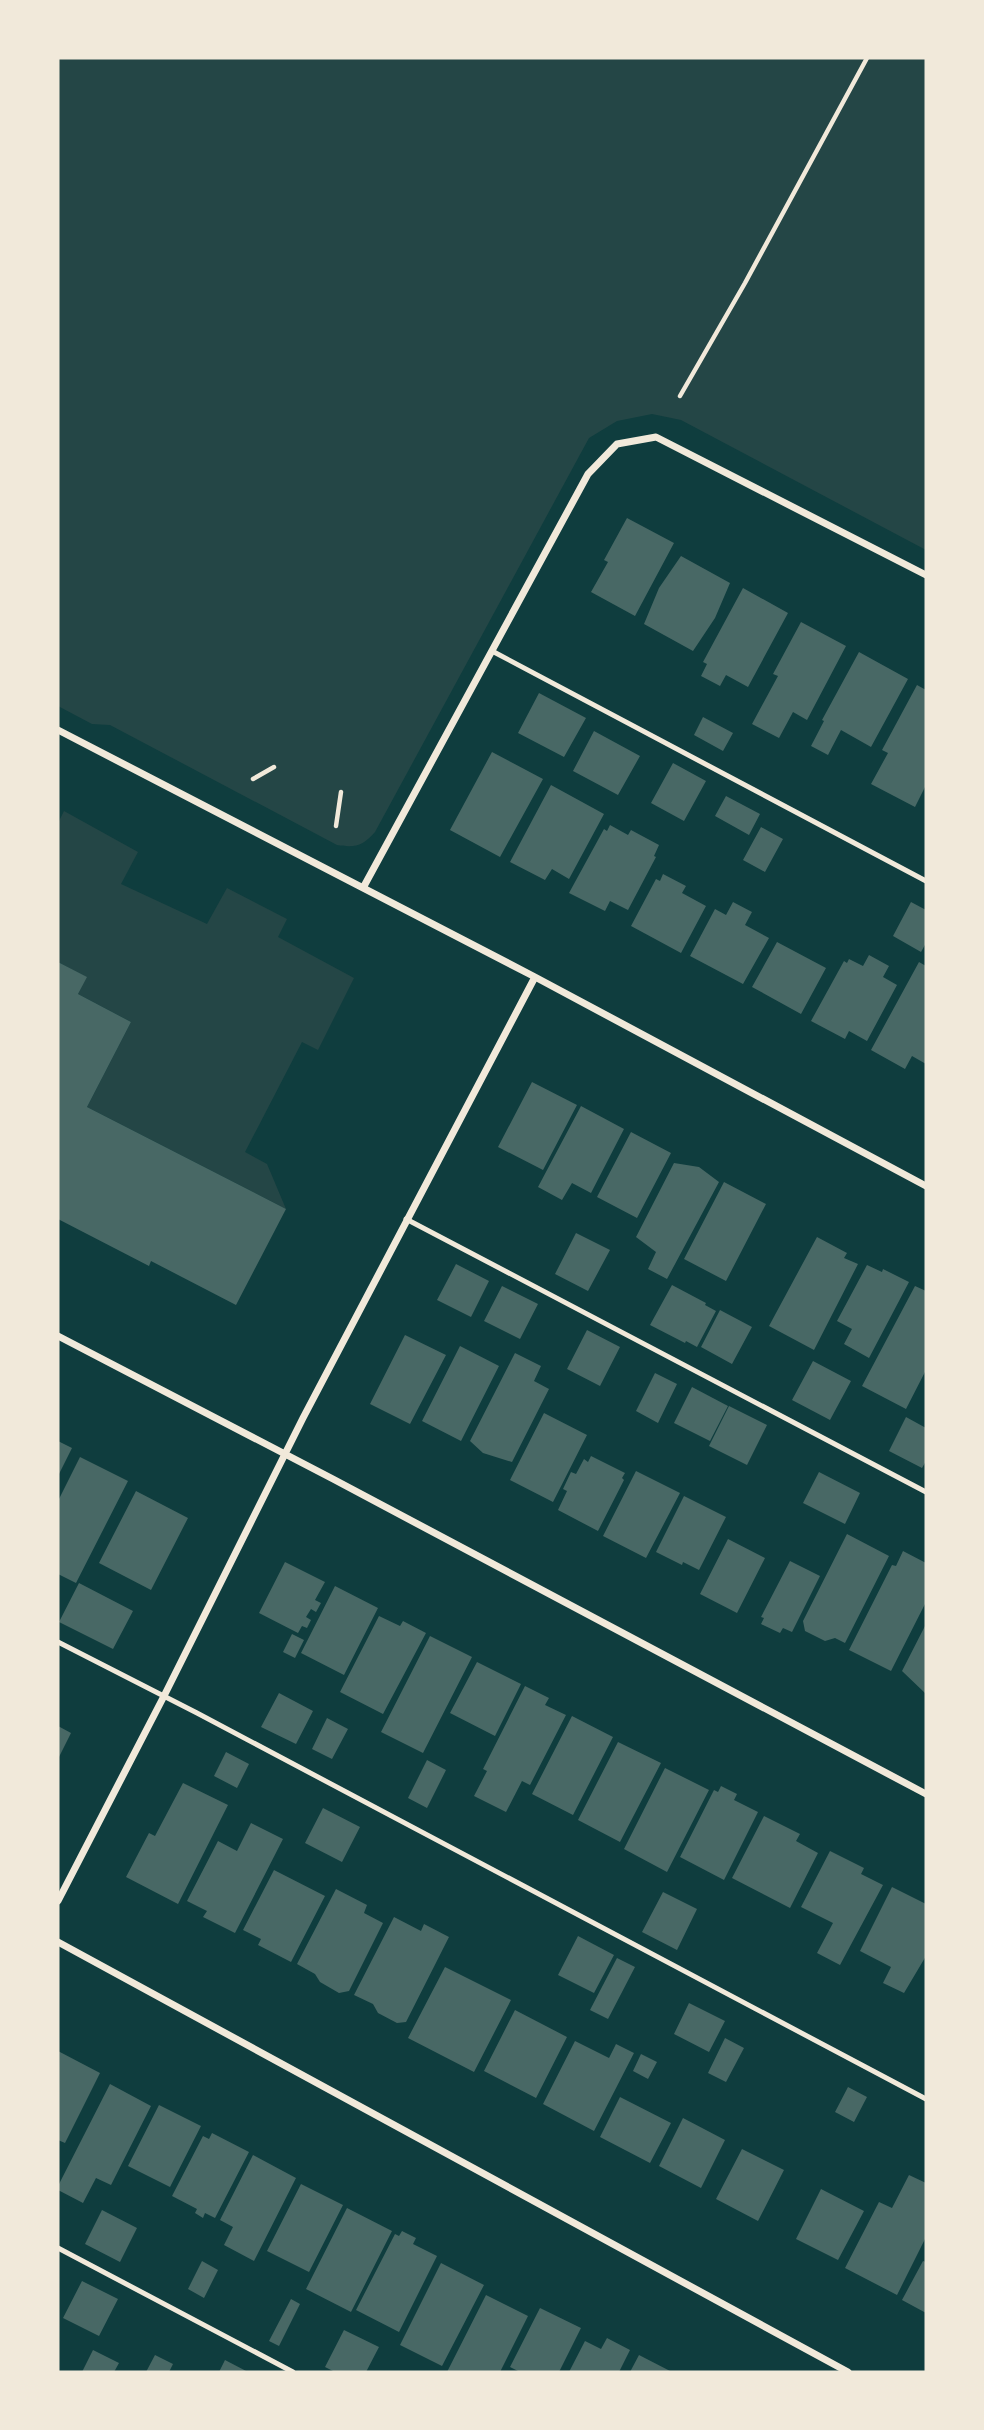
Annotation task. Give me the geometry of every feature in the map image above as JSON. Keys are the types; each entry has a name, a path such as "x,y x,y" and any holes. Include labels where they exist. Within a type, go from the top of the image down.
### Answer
{"street":[{"path":"363,888 587,474 617,444 656,437 926,575"},
{"path":"58,730 535,977 926,1186"},
{"path":"58,1901 406,1219 535,977"},
{"path":"58,1336 926,1794"},
{"path":"58,1942 848,2372"}],"lane":[{"path":"492,651 926,881"},
{"path":"406,1219 926,1492"},
{"path":"58,1642 926,2099"},
{"path":"58,2248 293,2372"}],"path":[{"path":"680,397 867,58"},
{"path":"253,779 274,767"},
{"path":"336,826 341,792"}],"shaded area":[{"path":"58,58 926,58 926,550 681,420 652,414 617,421 589,438 375,832 367,840 354,846 337,845 110,725 92,724 58,706"},
{"path":"64,811 138,852 121,884 207,924 227,888 287,919 278,937 354,978 318,1050 302,1042 245,1152 267,1164 286,1209 87,1107 131,1022 78,994 86,977 58,962 58,823"}],"building":[{"path":"627,518 674,543 635,616 591,592 608,562 604,560"},
{"path":"681,556 730,583 715,618 693,651 644,624 659,588"},
{"path":"743,588 788,613 748,687 726,675 720,686 701,676 707,664 703,662"},
{"path":"801,622 846,646 807,720 793,712 779,738 752,724 778,676 773,674"},
{"path":"859,652 908,679 871,747 841,730 828,755 811,746"},
{"path":"917,685 926,690 926,785 915,807 871,784 888,753 882,750"},
{"path":"539,693 586,718 564,757 518,733"},
{"path":"703,717 733,733 723,751 694,735"},
{"path":"594,731 640,756 618,795 573,771"},
{"path":"492,752 543,779 500,857 450,830"},
{"path":"673,763 706,781 684,821 651,803"},
{"path":"551,785 604,814 569,879 552,869 545,880 510,862"},
{"path":"726,796 760,814 749,835 715,816"},
{"path":"610,825 628,835 631,830 659,845 654,856 656,857 628,910 610,901 605,911 569,893 604,829 607,831"},
{"path":"761,827 783,839 765,872 743,860"},
{"path":"663,874 686,886 682,893 706,906 681,953 631,926 656,879 660,881"},
{"path":"733,902 752,912 745,925 769,938 743,984 690,956 715,909 726,915"},
{"path":"911,902 926,910 926,943 921,952 893,936"},
{"path":"777,942 826,968 801,1014 752,987"},
{"path":"869,955 889,966 883,977 897,985 867,1041 849,1031 845,1039 811,1021 844,961 847,963 849,959 863,966"},
{"path":"58,962 87,977 78,994 131,1022 87,1107 286,1209 236,1305 151,1261 149,1266 58,1219"},
{"path":"919,962 926,966 926,1064 912,1056 905,1069 871,1050"},
{"path":"532,1082 577,1105 543,1170 498,1147"},
{"path":"581,1106 624,1129 591,1193 572,1183 562,1200 538,1187"},
{"path":"631,1132 671,1153 637,1218 597,1197"},
{"path":"674,1163 699,1167 719,1182 667,1279 648,1269 656,1252 636,1237"},
{"path":"724,1182 766,1204 726,1281 684,1259"},
{"path":"576,1233 610,1250 588,1291 555,1274"},
{"path":"817,1237 847,1253 844,1258 858,1264 814,1350 769,1326"},
{"path":"456,1264 489,1281 471,1317 437,1300"},
{"path":"867,1265 882,1272 883,1269 909,1282 869,1358 844,1344 852,1329 837,1321"},
{"path":"672,1285 716,1311 697,1347 650,1325"},
{"path":"502,1286 538,1304 520,1339 484,1321"},
{"path":"915,1286 926,1291 926,1370 906,1409 862,1386"},
{"path":"720,1310 752,1327 732,1364 701,1347"},
{"path":"587,1330 620,1347 600,1386 567,1369"},
{"path":"405,1335 446,1355 410,1424 370,1404"},
{"path":"460,1346 499,1366 461,1441 422,1421"},
{"path":"515,1353 541,1366 534,1381 549,1389 512,1462 483,1453 470,1441"},
{"path":"813,1361 851,1381 830,1420 792,1400"},
{"path":"655,1373 677,1384 658,1423 636,1411"},
{"path":"692,1387 728,1406 710,1441 674,1423"},
{"path":"729,1406 767,1425 747,1465 709,1446"},
{"path":"544,1413 587,1435 553,1502 510,1480"},
{"path":"906,1417 926,1428 926,1461 922,1468 889,1451"},
{"path":"58,1441 72,1448 58,1476"},
{"path":"591,1456 625,1473 598,1531 558,1510 567,1491 563,1489 571,1472 576,1474 584,1459 588,1462"},
{"path":"80,1457 128,1481 76,1583 58,1574 58,1501"},
{"path":"636,1471 680,1493 646,1558 603,1536"},
{"path":"819,1472 860,1493 845,1524 803,1503"},
{"path":"136,1491 188,1518 151,1590 99,1563"},
{"path":"684,1496 726,1517 699,1570 656,1552"},
{"path":"847,1534 889,1556 845,1643 835,1638 825,1641 805,1631 803,1621"},
{"path":"728,1539 765,1558 737,1613 700,1594"},
{"path":"903,1551 926,1563 926,1602 891,1671 849,1650 892,1565 896,1566"},
{"path":"790,1561 820,1576 792,1632 783,1628 780,1633 761,1624 764,1618 761,1617"},
{"path":"285,1562 325,1582 315,1600 321,1603 316,1612 311,1609 306,1617 311,1620 307,1628 302,1626 298,1633 259,1613"},
{"path":"79,1583 133,1611 113,1649 59,1622"},
{"path":"335,1586 378,1608 344,1675 301,1653"},
{"path":"379,1616 400,1626 403,1621 426,1633 383,1714 340,1692"},
{"path":"926,1624 926,1694 902,1671"},
{"path":"292,1634 304,1640 295,1658 283,1652"},
{"path":"430,1636 472,1657 423,1753 381,1732"},
{"path":"477,1662 521,1684 495,1736 450,1713"},
{"path":"525,1686 549,1698 545,1705 566,1715 530,1785 522,1781 506,1812 474,1796 487,1771 483,1769"},
{"path":"279,1693 313,1711 296,1744 261,1727"},
{"path":"572,1716 613,1737 573,1815 532,1794"},
{"path":"327,1718 348,1729 332,1759 312,1749"},
{"path":"58,1726 71,1733 58,1759"},
{"path":"618,1742 661,1763 620,1842 578,1820"},
{"path":"226,1752 249,1764 237,1788 214,1776"},
{"path":"427,1760 446,1770 427,1808 408,1798"},
{"path":"665,1768 709,1790 667,1872 624,1849"},
{"path":"183,1783 228,1805 178,1904 126,1877 149,1833 155,1836"},
{"path":"721,1786 737,1794 734,1800 758,1812 724,1880 680,1857 714,1790 718,1792"},
{"path":"323,1808 360,1827 342,1862 305,1843"},
{"path":"764,1816 800,1834 796,1841 818,1853 790,1908 732,1878"},
{"path":"251,1823 283,1839 235,1933 203,1917 207,1911 187,1901 218,1841 237,1851"},
{"path":"830,1851 864,1868 861,1874 883,1885 840,1965 817,1953 833,1923 801,1907"},
{"path":"274,1870 325,1896 291,1962 258,1945 261,1939 243,1930"},
{"path":"892,1887 926,1904 926,1956 904,1993 883,1983 891,1967 860,1951"},
{"path":"336,1889 367,1905 364,1913 383,1923 349,1991 339,1993 297,1964"},
{"path":"663,1892 697,1909 677,1950 642,1932"},
{"path":"394,1917 421,1931 424,1924 449,1937 406,2022 397,2023 378,2013 373,2004 354,1995"},
{"path":"578,1936 614,1955 594,1993 558,1975"},
{"path":"617,1958 635,1967 608,2019 590,2010"},
{"path":"445,1967 511,2000 474,2072 408,2038"},
{"path":"689,2003 725,2021 709,2052 674,2034"},
{"path":"515,2010 567,2037 536,2098 484,2071"},
{"path":"725,2038 744,2048 726,2082 708,2073"},
{"path":"575,2041 609,2058 616,2044 634,2053 594,2131 543,2104"},
{"path":"58,2051 100,2073 65,2143 58,2140"},
{"path":"641,2054 657,2062 648,2079 633,2071"},
{"path":"110,2084 151,2106 111,2185 96,2178 83,2203 58,2190 58,2186"},
{"path":"848,2087 867,2097 854,2122 835,2112"},
{"path":"620,2097 671,2123 650,2163 600,2137"},
{"path":"159,2105 201,2126 170,2187 128,2166"},
{"path":"683,2118 725,2140 701,2188 659,2166"},
{"path":"212,2133 249,2152 215,2218 205,2213 203,2218 195,2213 197,2209 172,2196 203,2136 209,2139"},
{"path":"742,2149 784,2170 758,2221 716,2199"},
{"path":"253,2155 296,2178 254,2261 224,2245 233,2227 220,2220"},
{"path":"909,2175 926,2183 926,2237 897,2295 845,2268 879,2202 892,2208"},
{"path":"301,2184 343,2205 309,2272 267,2251"},
{"path":"821,2189 864,2211 838,2260 796,2239"},
{"path":"347,2208 392,2231 351,2312 306,2289"},
{"path":"102,2210 137,2228 120,2262 85,2244"},
{"path":"402,2231 416,2238 413,2244 437,2256 399,2332 356,2310 395,2234 399,2236"},
{"path":"202,2261 218,2270 204,2298 188,2289"},
{"path":"923,2261 926,2262 926,2313 902,2300"},
{"path":"441,2263 484,2285 442,2366 400,2345"},
{"path":"82,2281 118,2299 99,2336 63,2318"},
{"path":"486,2295 528,2316 500,2372 447,2372"},
{"path":"291,2299 300,2304 279,2346 269,2341"},
{"path":"540,2308 581,2328 559,2372 520,2372 510,2367"},
{"path":"344,2330 379,2347 366,2372 335,2372 325,2367"},
{"path":"607,2338 630,2350 619,2372 569,2372 585,2341 601,2349"},
{"path":"93,2350 119,2363 114,2372 82,2372"},
{"path":"155,2355 173,2364 169,2372 146,2372"},
{"path":"639,2355 672,2372 630,2372"},
{"path":"225,2360 248,2372 219,2372"}]}
